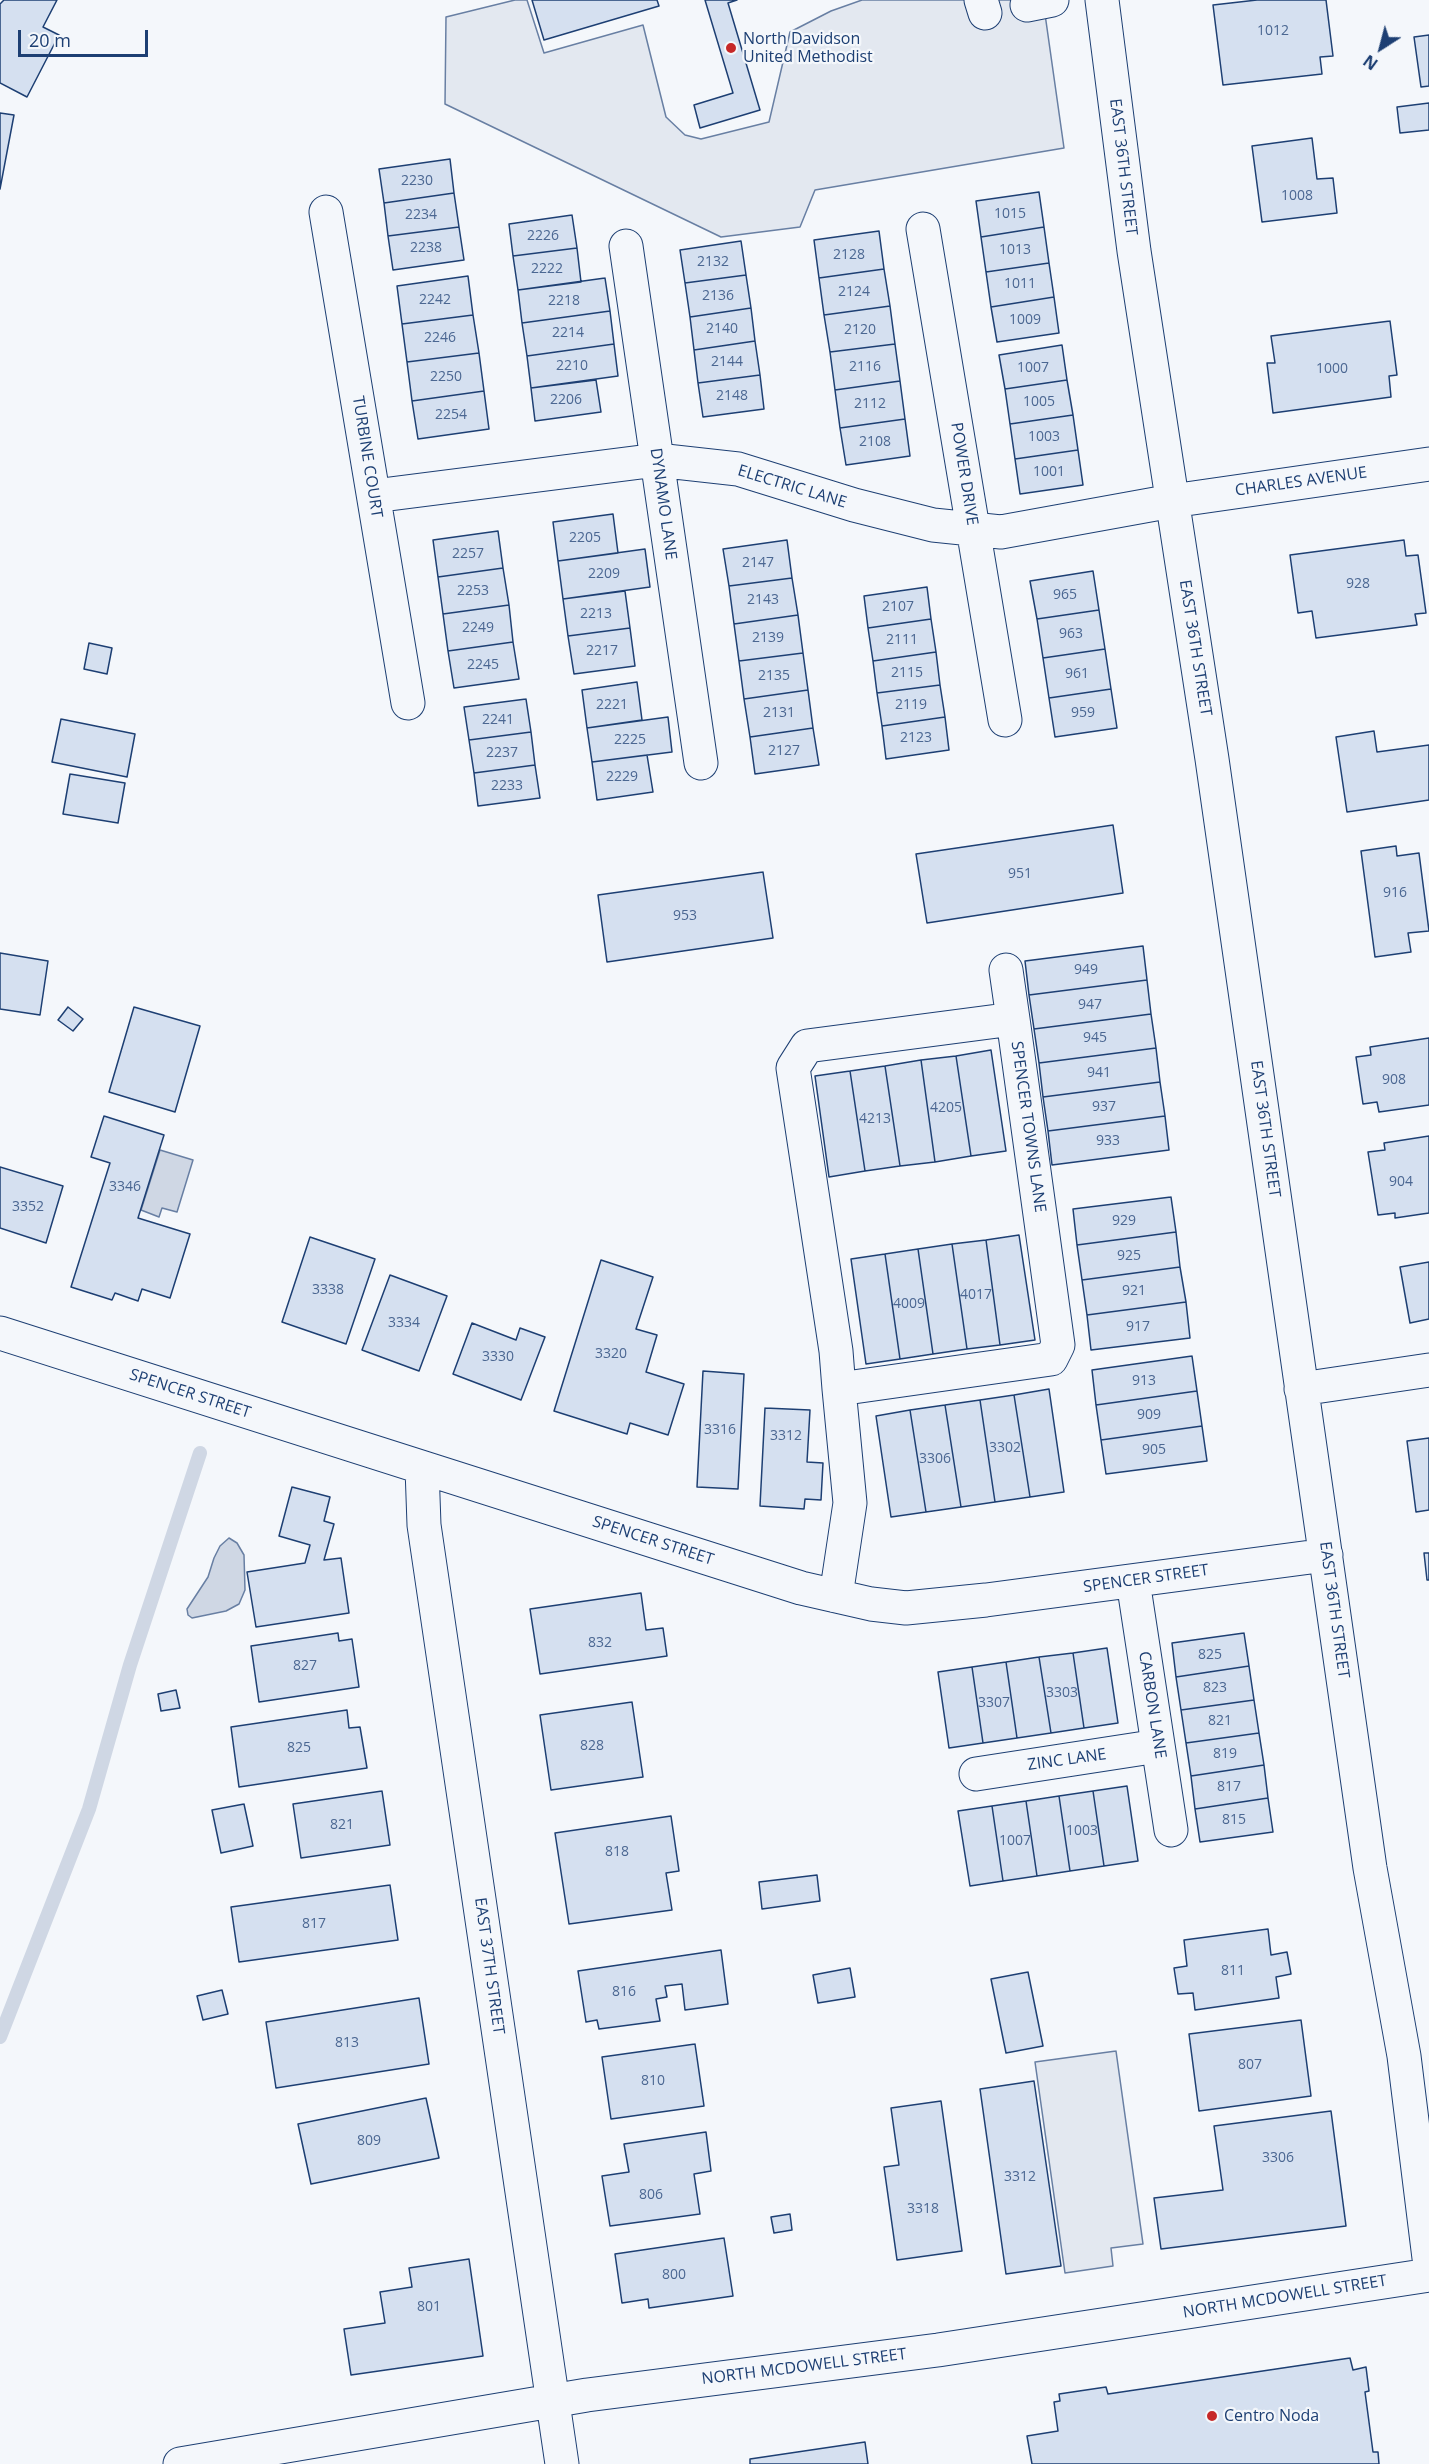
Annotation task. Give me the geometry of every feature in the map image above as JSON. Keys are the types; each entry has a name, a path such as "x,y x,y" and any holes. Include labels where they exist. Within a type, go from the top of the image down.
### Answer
{"street":[{"name":"EAST 36TH STREET","path":"1102,0 1134,251 1258,1078 1370,1868 1404,2056 1429,2258"},
{"name":"TURBINE COURT","path":"326,212 408,703"},
{"name":"POWER DRIVE","path":"923,229 1005,720"},
{"name":"DYNAMO LANE","path":"626,246 700,763"},
{"name":"ELECTRIC LANE","path":"374,496 657,460 738,469 854,505 933,525 1001,532 1172,501"},
{"name":"CHARLES AVENUE","path":"1172,501 1429,464"},
{"path":"1006,970 1012,1019"},
{"name":"SPENCER TOWNS LANE","path":"836,1596 850,1503 839,1389 836,1352 793,1068 807,1046 1012,1019 1058,1345 1051,1359 839,1389"},
{"name":"SPENCER STREET","path":"0,1333 801,1588 871,1605 906,1608 986,1600 1326,1554"},
{"path":"1301,1389 1429,1370"},
{"name":"EAST 37TH STREET","path":"422,1468 424,1526 562,2464"},
{"name":"CARBON LANE","path":"1133,1581 1171,1830"},
{"name":"ZINC LANE","path":"976,1774 1158,1746"},
{"name":"NORTH MCDOWELL STREET","path":"180,2464 587,2395 938,2350 1429,2275"}],"shaded area":[{"path":"515,0 527,0 544,53 643,25 666,117 685,135 701,139 769,122 790,32 831,11 862,0 1043,0 1064,148 815,190 800,227 721,237 445,104 446,17"},
{"path":"160,1150 193,1160 177,1212 162,1208 159,1217 141,1210"},
{"path":"229,1538 237,1543 244,1555 245,1590 239,1604 226,1611 192,1618 188,1615 187,1609 208,1577 220,1546"},
{"path":"1116,2051 1143,2244 1111,2248 1113,2266 1065,2273 1035,2062"}],"building":[{"path":"4,0 57,0 43,27 59,35 27,97 0,83 0,4"},
{"path":"532,0 657,0 659,6 544,40"},
{"name":"North Davidson United Methodist","path":"705,0 737,0 728,3 760,110 700,128 694,105 733,93"},
{"path":"1257,0 1326,0 1333,56 1320,57 1322,74 1223,85 1213,5"},
{"path":"1429,35 1429,86 1421,87 1414,37"},
{"path":"1429,103 1429,130 1400,133 1397,107"},
{"path":"0,113 14,115 0,189"},
{"path":"1312,138 1317,179 1333,178 1337,213 1262,222 1252,146"},
{"path":"450,159 454,193 384,203 379,169"},
{"path":"1039,192 1044,227 981,237 976,201"},
{"path":"454,193 459,227 388,236 384,203"},
{"path":"572,215 577,248 513,256 509,224"},
{"path":"459,227 464,260 393,270 388,236"},
{"path":"1044,227 1049,263 986,272 981,237"},
{"path":"879,231 884,269 819,278 814,240"},
{"path":"741,241 746,275 685,283 680,250"},
{"path":"577,248 581,282 518,290 513,256"},
{"path":"1049,263 1054,297 991,307 986,272"},
{"path":"884,269 890,306 824,315 819,278"},
{"path":"746,275 751,308 690,317 685,283"},
{"path":"468,276 473,315 402,324 397,286"},
{"path":"605,278 610,311 522,323 518,290"},
{"path":"1054,297 1059,333 997,342 991,307"},
{"path":"890,306 895,344 830,352 824,315"},
{"path":"751,308 755,341 694,350 690,317"},
{"path":"610,311 614,344 527,356 522,323"},
{"path":"473,315 479,353 407,362 402,324"},
{"path":"1390,321 1397,375 1389,376 1391,397 1273,413 1267,363 1275,363 1271,336"},
{"path":"755,341 760,375 698,383 694,350"},
{"path":"614,344 618,376 531,388 527,356"},
{"path":"895,344 900,381 835,390 830,352"},
{"path":"1062,345 1067,380 1005,389 999,355"},
{"path":"479,353 484,391 412,401 407,362"},
{"path":"760,375 764,409 703,417 698,383"},
{"path":"596,380 601,412 535,421 531,388"},
{"path":"1067,380 1073,415 1010,424 1005,389"},
{"path":"900,381 905,419 840,428 835,390"},
{"path":"484,391 489,429 418,439 412,401"},
{"path":"1073,415 1078,450 1015,459 1010,424"},
{"path":"905,419 910,456 846,465 840,428"},
{"path":"1078,450 1083,485 1020,494 1015,459"},
{"path":"613,514 618,553 558,561 553,522"},
{"path":"498,531 503,568 438,577 433,540"},
{"path":"787,540 792,578 729,586 723,549"},
{"path":"1404,540 1406,556 1418,555 1426,613 1415,614 1417,625 1316,638 1312,611 1298,613 1290,555"},
{"path":"645,549 650,587 563,599 558,561"},
{"path":"503,568 509,605 443,614 438,577"},
{"path":"1093,571 1099,610 1037,619 1030,581"},
{"path":"792,578 798,615 734,624 729,586"},
{"path":"927,587 931,619 868,628 864,596"},
{"path":"625,591 630,628 568,636 563,599"},
{"path":"509,605 513,642 448,651 443,614"},
{"path":"1099,610 1105,649 1043,658 1037,619"},
{"path":"798,615 803,653 739,661 734,624"},
{"path":"931,619 936,652 873,661 868,628"},
{"path":"630,628 635,666 574,674 568,636"},
{"path":"513,642 519,679 454,688 448,651"},
{"path":"89,643 112,648 107,674 84,669"},
{"path":"1105,649 1111,689 1049,698 1043,658"},
{"path":"936,652 940,685 877,693 873,661"},
{"path":"803,653 808,690 744,699 739,661"},
{"path":"637,682 642,720 587,728 582,690"},
{"path":"940,685 945,717 882,726 877,693"},
{"path":"1111,689 1117,728 1055,737 1049,698"},
{"path":"808,690 813,728 750,737 744,699"},
{"path":"526,699 531,732 469,740 464,707"},
{"path":"668,717 672,752 592,762 587,728"},
{"path":"945,717 949,750 886,759 882,726"},
{"path":"61,719 135,734 127,777 52,762"},
{"path":"813,728 819,765 755,774 750,737"},
{"path":"1374,731 1377,752 1429,745 1429,800 1347,812 1336,737"},
{"path":"531,732 535,765 474,773 469,740"},
{"path":"647,755 653,792 597,800 592,762"},
{"path":"535,765 540,798 478,806 474,773"},
{"path":"70,774 125,783 118,823 63,814"},
{"path":"1113,825 1123,893 927,923 916,854"},
{"path":"1396,846 1397,856 1419,853 1429,931 1408,933 1411,952 1375,957 1361,851"},
{"path":"763,872 773,938 607,962 598,895"},
{"path":"1143,946 1147,980 1029,995 1025,961"},
{"path":"0,953 48,961 40,1015 0,1009"},
{"path":"1147,980 1151,1014 1034,1029 1029,995"},
{"path":"68,1007 83,1019 73,1031 58,1020"},
{"path":"134,1007 200,1026 175,1112 109,1092"},
{"path":"1151,1014 1156,1048 1039,1063 1034,1029"},
{"path":"1429,1038 1429,1105 1379,1112 1377,1102 1363,1104 1356,1057 1371,1055 1370,1047"},
{"path":"1156,1048 1160,1082 1043,1097 1039,1063"},
{"path":"991,1050 1006,1151 971,1156 956,1056"},
{"path":"956,1056 971,1156 935,1162 921,1060"},
{"path":"921,1060 935,1162 900,1166 885,1066"},
{"path":"885,1066 900,1166 865,1171 850,1071"},
{"path":"850,1071 865,1171 829,1177 815,1076"},
{"path":"1160,1082 1165,1116 1048,1131 1043,1097"},
{"path":"104,1116 164,1135 138,1218 190,1234 170,1298 142,1289 138,1301 115,1293 112,1300 71,1287 110,1163 91,1157"},
{"path":"1165,1116 1169,1150 1052,1165 1048,1131"},
{"path":"1429,1136 1429,1213 1395,1218 1395,1213 1378,1215 1368,1152 1385,1150 1384,1143"},
{"path":"0,1167 63,1186 46,1243 0,1228"},
{"path":"1171,1197 1176,1232 1077,1245 1073,1209"},
{"path":"1176,1232 1180,1267 1082,1280 1077,1245"},
{"path":"1019,1235 1035,1340 1000,1345 986,1240"},
{"path":"310,1237 375,1259 346,1344 282,1322"},
{"path":"986,1240 1000,1345 967,1349 952,1244"},
{"path":"952,1244 967,1349 933,1354 918,1249"},
{"path":"918,1249 933,1354 900,1359 885,1254"},
{"path":"885,1254 900,1359 866,1364 851,1259"},
{"path":"601,1260 653,1277 636,1329 657,1335 646,1372 684,1384 668,1435 630,1423 627,1434 554,1411"},
{"path":"1429,1262 1429,1319 1410,1323 1400,1267"},
{"path":"1180,1267 1186,1302 1087,1315 1082,1280"},
{"path":"390,1275 447,1296 419,1371 362,1350"},
{"path":"1186,1302 1190,1338 1091,1350 1087,1315"},
{"path":"472,1323 516,1340 520,1328 545,1337 521,1400 453,1374"},
{"path":"1192,1356 1197,1391 1096,1405 1092,1370"},
{"path":"703,1371 744,1374 738,1489 697,1487"},
{"path":"1049,1389 1064,1492 1030,1497 1014,1395"},
{"path":"1197,1391 1202,1426 1101,1440 1096,1405"},
{"path":"1014,1395 1030,1497 995,1502 980,1400"},
{"path":"980,1400 995,1502 961,1507 945,1405"},
{"path":"945,1405 961,1507 926,1512 910,1410"},
{"path":"765,1408 810,1410 807,1462 823,1463 821,1500 805,1499 804,1509 760,1506"},
{"path":"910,1410 926,1512 891,1517 876,1416"},
{"path":"1202,1426 1207,1461 1106,1474 1101,1440"},
{"path":"1429,1438 1429,1510 1416,1512 1407,1441"},
{"path":"292,1487 330,1497 324,1521 334,1524 324,1560 341,1558 349,1613 256,1627 247,1572 305,1563 310,1545 279,1536"},
{"path":"1424,1553 1429,1553 1429,1580 1427,1580"},
{"path":"641,1593 646,1630 663,1628 667,1656 540,1674 530,1609"},
{"path":"338,1633 339,1641 352,1639 359,1687 259,1702 251,1646"},
{"path":"1244,1633 1249,1666 1176,1677 1172,1643"},
{"path":"1107,1648 1118,1723 1084,1728 1073,1653"},
{"path":"1073,1653 1084,1728 1051,1733 1039,1657"},
{"path":"1039,1657 1051,1733 1017,1738 1006,1662"},
{"path":"1006,1662 1017,1738 983,1743 972,1667"},
{"path":"1249,1666 1254,1700 1181,1710 1176,1677"},
{"path":"972,1667 983,1743 949,1748 938,1672"},
{"path":"176,1690 180,1708 161,1711 158,1694"},
{"path":"1254,1700 1259,1733 1186,1743 1181,1710"},
{"path":"632,1702 643,1777 551,1790 540,1715"},
{"path":"347,1710 349,1728 360,1727 367,1768 239,1787 231,1727"},
{"path":"1259,1733 1264,1765 1191,1776 1186,1743"},
{"path":"1264,1765 1268,1798 1195,1809 1191,1776"},
{"path":"1127,1786 1138,1861 1104,1866 1093,1791"},
{"path":"382,1791 390,1845 301,1858 293,1804"},
{"path":"1093,1791 1104,1866 1070,1871 1059,1796"},
{"path":"1059,1796 1070,1871 1037,1876 1026,1801"},
{"path":"1268,1798 1273,1832 1200,1842 1195,1809"},
{"path":"1026,1801 1037,1876 1003,1881 992,1806"},
{"path":"244,1804 253,1846 221,1853 212,1810"},
{"path":"992,1806 1003,1881 970,1886 958,1811"},
{"path":"671,1816 679,1871 666,1873 672,1910 569,1924 555,1833"},
{"path":"817,1875 820,1901 762,1909 759,1882"},
{"path":"390,1885 398,1940 239,1962 231,1907"},
{"path":"1268,1929 1271,1955 1287,1952 1291,1974 1276,1977 1279,1998 1195,2010 1193,1993 1178,1994 1174,1968 1187,1966 1184,1940"},
{"path":"721,1950 728,2004 685,2010 682,1984 665,1986 667,1997 656,1999 660,2021 599,2029 597,2020 586,2022 578,1971"},
{"path":"850,1968 855,1997 818,2003 813,1975"},
{"path":"1028,1972 1043,2046 1006,2053 991,1979"},
{"path":"222,1990 228,2014 203,2020 197,1996"},
{"path":"419,1998 429,2064 276,2088 266,2022"},
{"path":"1301,2020 1311,2096 1199,2111 1189,2034"},
{"path":"695,2044 704,2106 611,2119 602,2057"},
{"path":"1034,2081 1061,2266 1006,2274 980,2089"},
{"path":"426,2098 439,2158 311,2184 298,2124"},
{"path":"941,2101 962,2251 897,2260 884,2167 899,2165 891,2108"},
{"path":"1331,2111 1346,2226 1161,2249 1154,2198 1223,2190 1214,2126"},
{"path":"706,2132 711,2171 694,2174 700,2214 610,2226 602,2176 629,2172 624,2144"},
{"path":"790,2214 792,2230 774,2233 771,2217"},
{"path":"724,2238 733,2296 649,2308 648,2299 622,2303 615,2254"},
{"path":"469,2259 483,2356 351,2375 344,2329 385,2323 380,2292 412,2287 409,2268"},
{"name":"Centro Noda","path":"1350,2358 1353,2370 1366,2367 1369,2391 1365,2392 1373,2452 1378,2452 1379,2464 1032,2464 1027,2436 1058,2431 1054,2402 1060,2401 1059,2394 1106,2387 1108,2394"},
{"path":"865,2442 868,2464 750,2464 750,2459"}],"waterway":[{"path":"0,2037 89,1809 130,1665 200,1453"}],"place":[{"name":"North Davidson United Methodist","path":"731,48"},
{"name":"Centro Noda","path":"1212,2416"}]}
